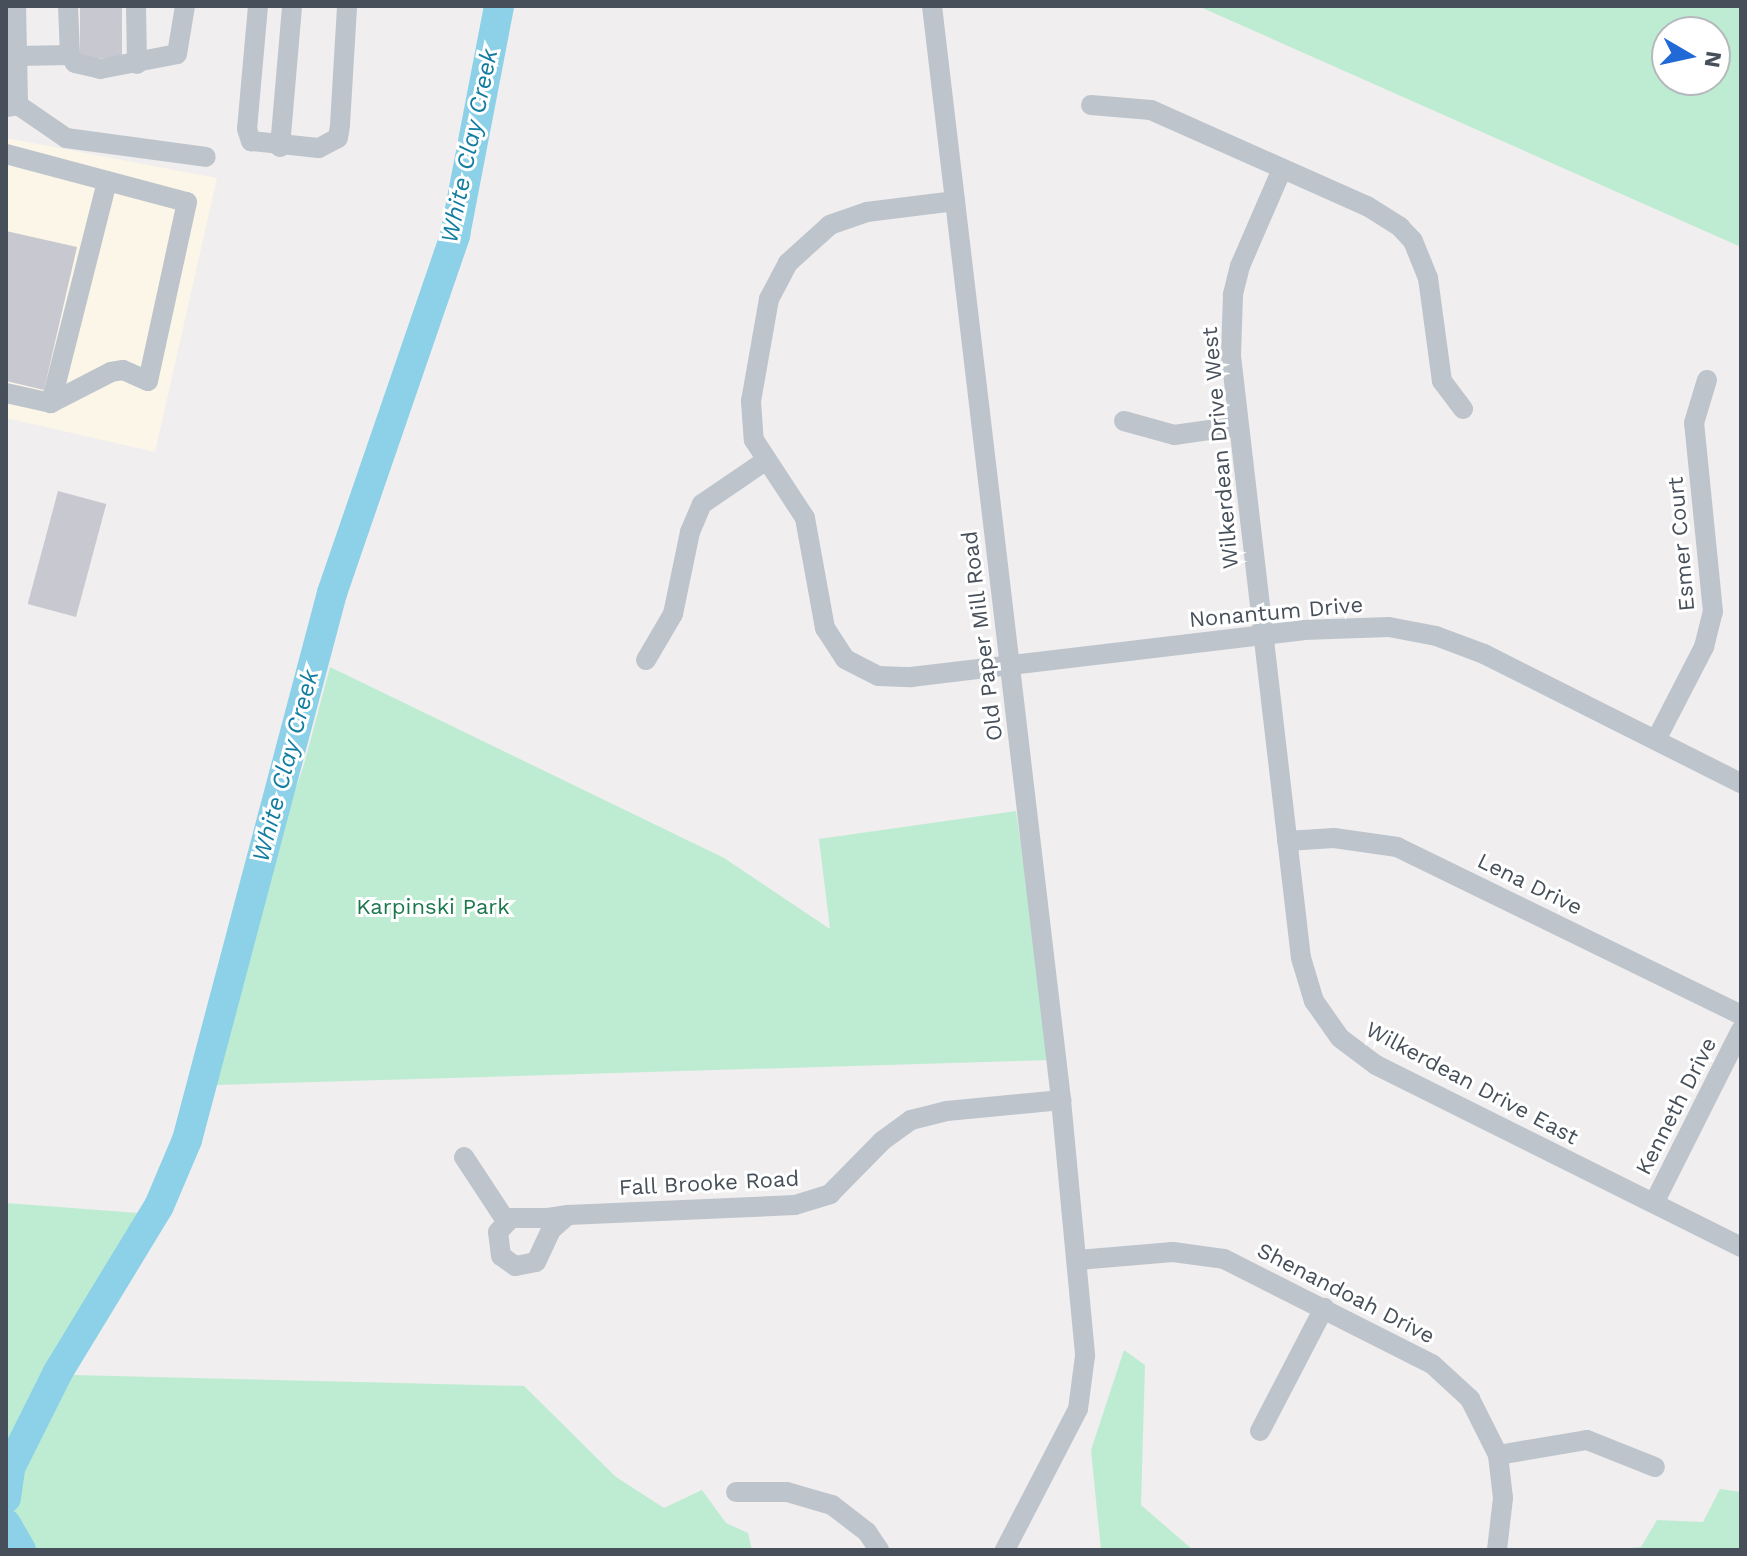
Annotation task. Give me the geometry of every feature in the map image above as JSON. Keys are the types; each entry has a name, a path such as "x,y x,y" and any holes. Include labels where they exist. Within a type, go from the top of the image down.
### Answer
{"street":[{"path":"16,6 17,56 12,106 66,138 206,157"},
{"path":"68,6 70,55 75,63 100,69 137,64 150,56 177,54 185,6"},
{"path":"136,6 137,64"},
{"path":"258,6 247,129 251,141 280,147 319,148 338,138 347,6"},
{"path":"280,147 292,6"},
{"name":"Old Paper Mill Road","path":"932,6 1078,1260 1083,1392 1005,1550"},
{"path":"17,56 70,55"},
{"path":"1091,105 1151,110 1386,216 1413,241 1428,278 1442,381 1463,409"},
{"path":"6,154 187,202 148,381 123,370 111,372 51,403 6,393"},
{"name":"Wilkerdean Drive West","path":"1263,635 1231,356 1233,295 1251,237 1282,169"},
{"path":"51,403 107,181"},
{"path":"646,660 673,614 690,532 702,504 765,461 754,440 751,401 769,299 788,263 815,235 849,217 955,201"},
{"name":"Esmer Court","path":"1656,740 1704,647 1713,612 1694,423 1707,380"},
{"path":"1124,421 1174,435 1238,426"},
{"name":"Nonantum Drive","path":"765,461 797,504 811,534 821,611 832,644 845,659 878,676 911,677 1360,626 1436,636 1484,654 1741,783"},
{"name":"Wilkerdean Drive East","path":"1263,635 1307,981 1325,1020 1340,1038 1376,1065 1741,1247"},
{"name":"Lena Drive","path":"1287,841 1361,839 1406,850 1741,1015"},
{"name":"Kenneth Drive","path":"1654,1203 1741,1030"},
{"name":"Fall Brooke Road","path":"506,1221 805,1203 846,1182 882,1141 911,1120 947,1111 1061,1100"},
{"path":"464,1157 506,1221 498,1232 497,1249 510,1264 522,1267 542,1257 551,1230 568,1215"},
{"name":"Shenandoah Drive","path":"1078,1260 1173,1252 1224,1259 1410,1350 1451,1379 1482,1416 1498,1455 1503,1498 1497,1550"},
{"path":"1260,1431 1324,1308"},
{"path":"1498,1455 1587,1440 1655,1467"},
{"path":"736,1492 787,1492 832,1505 867,1532 879,1550"}],"shaded area":[{"path":"6,138 217,178 155,452 6,418"}],"green space":[{"path":"1198,6 1741,6 1741,247"},
{"name":"Karpinski Park","path":"330,667 724,858 830,929 819,839 1016,811 1052,1060 216,1085 259,892 303,768"},
{"path":"6,1203 138,1213 6,1460"},
{"path":"1124,1350 1145,1365 1141,1505 1193,1550 1101,1550 1091,1450"},
{"path":"73,1375 524,1386 616,1477 664,1508 702,1490 726,1523 748,1533 752,1550 31,1550 18,1537 8,1489"},
{"path":"1720,1489 1741,1492 1741,1550 1610,1550 1641,1547 1657,1520 1703,1522"}],"building":[{"path":"80,6 122,6 122,58 80,58"},
{"path":"6,231 77,247 44,390 6,381"},
{"path":"58,491 106,504 76,617 28,604"}],"waterway":[{"name":"White Clay Creek","path":"6,1498 10,1468 58,1372 159,1206 187,1140 332,593 455,235 499,6"},
{"name":"White Clay Creek","path":"6,1524 21,1550"}]}
